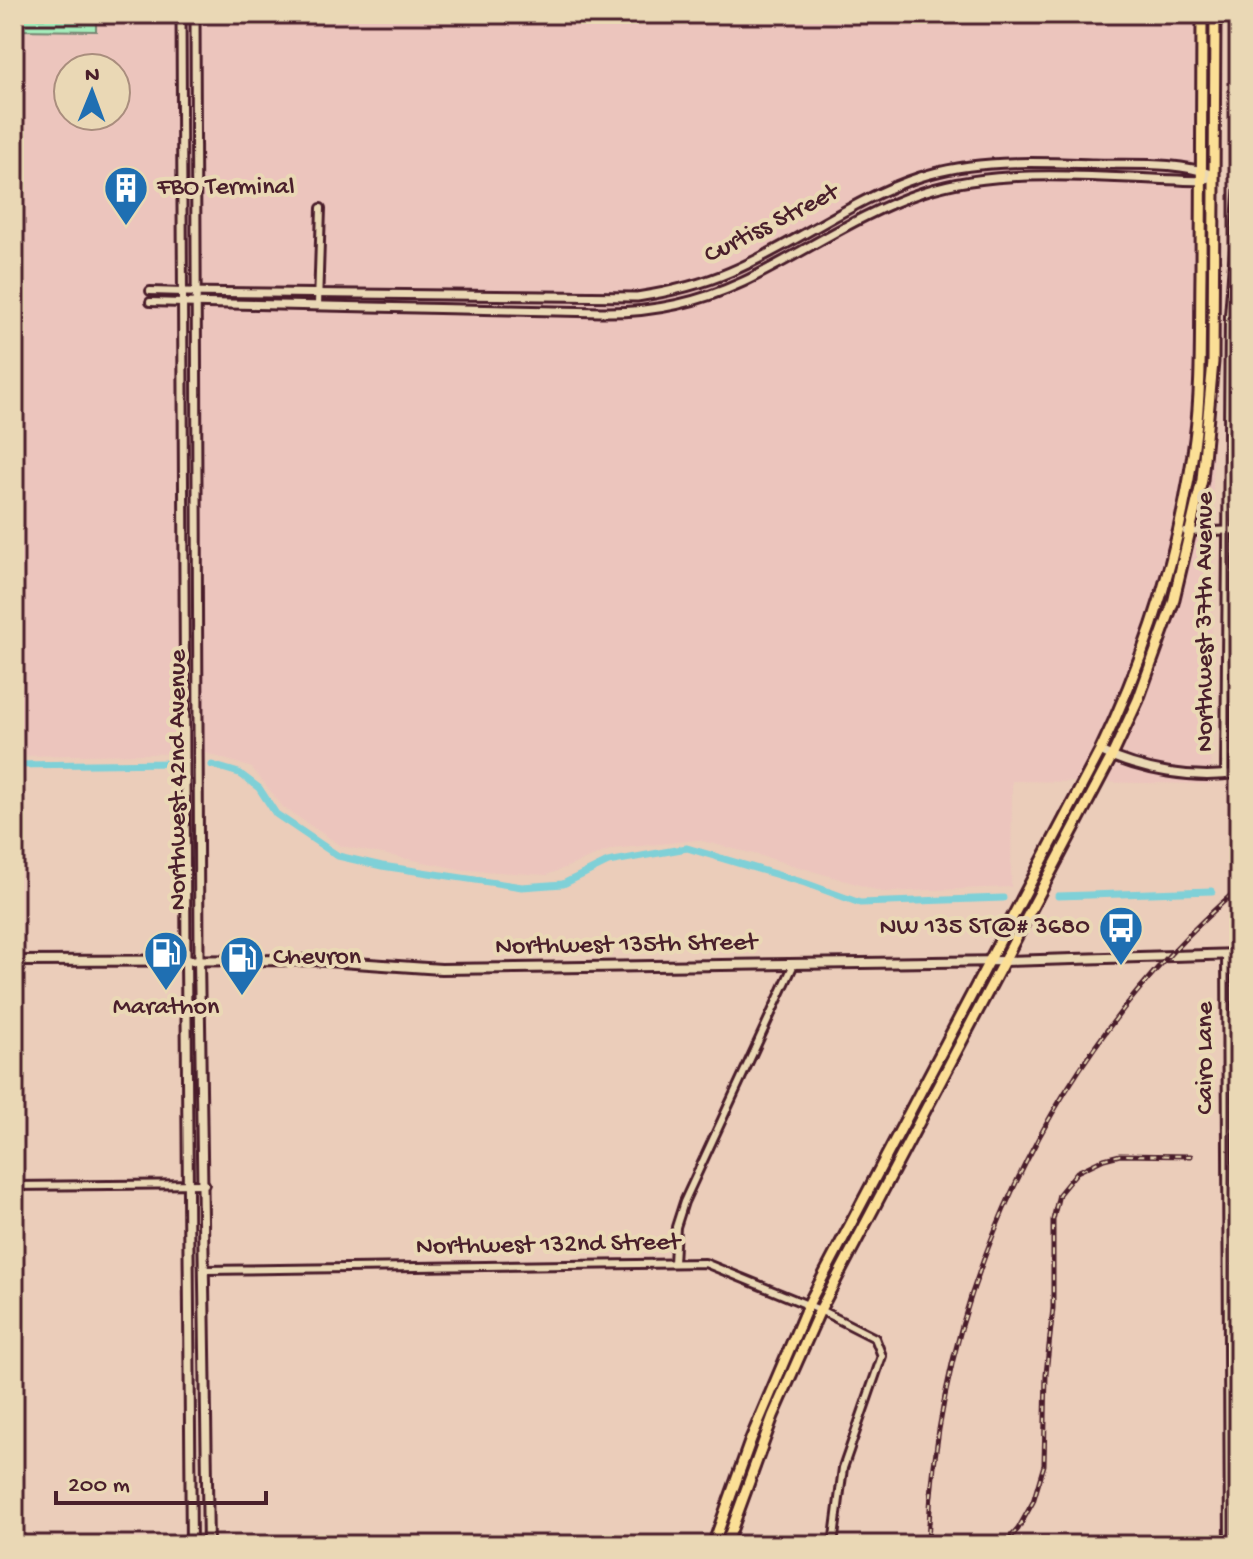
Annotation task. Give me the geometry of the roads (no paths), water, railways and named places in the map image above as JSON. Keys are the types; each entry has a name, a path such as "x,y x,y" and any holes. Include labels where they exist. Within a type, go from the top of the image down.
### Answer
{"main road":[{"path":"713,1545 751,1439 808,1305 1100,751 1143,655 1179,532 1197,409 1202,14"},
{"path":"726,1545 773,1416 820,1310 1112,756 1158,651 1192,531 1202,480 1211,401 1215,14"},
{"name":"Northwest 135th Street","path":"14,961 312,960 441,969 1005,961 1239,954"},
{"name":"Northwest 42nd Avenue","path":"186,959 191,1545"},
{"name":"Northwest 42nd Avenue","path":"199,959 205,1184 208,1545"},
{"path":"188,1271 206,1270"}],"street":[{"name":"Northwest 42nd Avenue","path":"181,14 186,959"},
{"name":"Northwest 42nd Avenue","path":"195,14 199,959"},
{"path":"181,37 195,38"},
{"name":"Curtiss Street","path":"150,291 619,298 671,291 711,280 744,266 888,189 947,170 987,164 1067,163 1186,166 1202,176"},
{"path":"969,180 987,164"},
{"name":"Curtiss Street","path":"150,302 620,313 681,303 715,293 755,276 894,202 969,180 1214,175"},
{"name":"Northwest 37th Avenue","path":"1225,775 1229,316 1239,182"},
{"path":"318,305 321,208"},
{"path":"711,280 715,293"},
{"path":"1229,316 1239,316"},
{"path":"184,523 199,523"},
{"path":"1179,532 1239,530"},
{"path":"186,749 199,749"},
{"path":"1100,751 1146,768 1195,775 1239,773"},
{"name":"Cairo Lane","path":"1226,954 1229,1545"},
{"path":"674,1263 676,1227 684,1202 794,963"},
{"path":"14,1186 205,1184"},
{"name":"Northwest 132nd Street","path":"206,1270 705,1263 820,1310 875,1338 882,1356 843,1468 833,1545"}],"waterway":[{"path":"14,765 176,763"},
{"path":"212,765 239,773 259,788 276,814 338,856 382,866 522,887 563,884 608,862 687,848 860,903 1003,898"},
{"path":"1058,896 1212,891"}],"railway":[{"path":"928,1545 936,1452 953,1360 980,1270 1015,1184 1059,1102 1111,1025 1171,953 1239,888"},
{"path":"1004,1545 1018,1529 1033,1502 1044,1465 1046,1374 1053,1308 1053,1220 1059,1194 1077,1172 1104,1159 1120,1155 1191,1156"}],"place":[{"name":"FBO Terminal","path":"126,227"},
{"name":"NW 135 ST@# 3680","path":"1121,967"},
{"name":"Marathon","path":"166,992"},
{"name":"Chevron","path":"242,997"}]}
